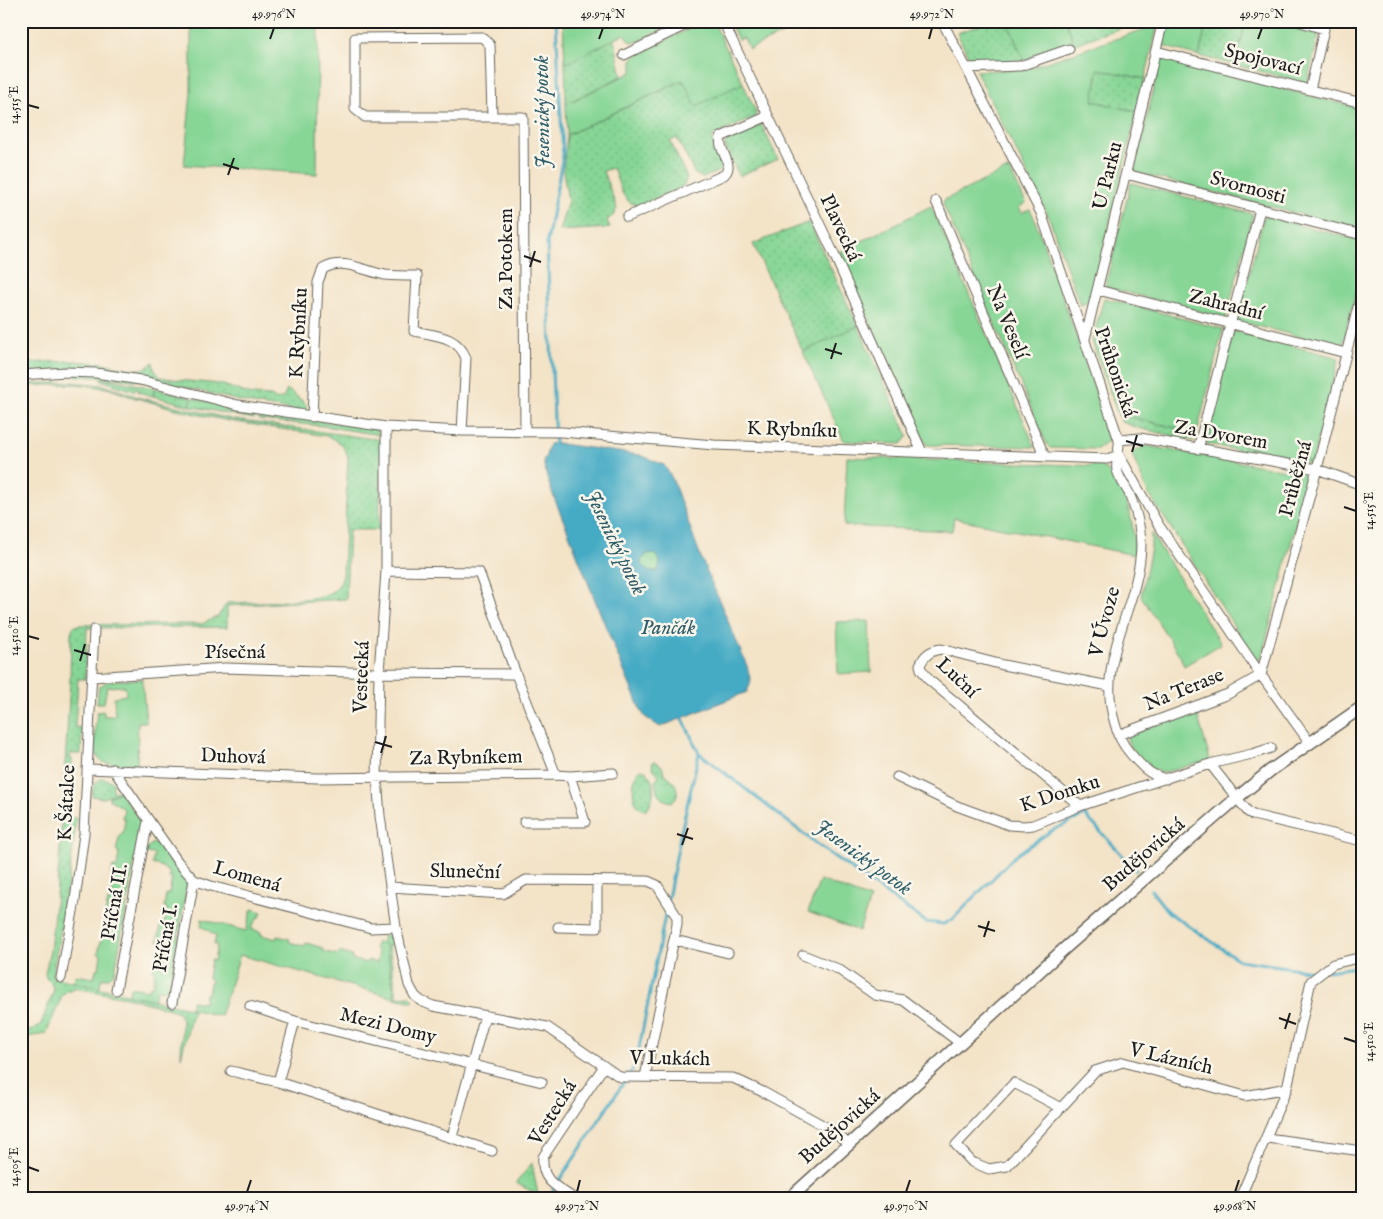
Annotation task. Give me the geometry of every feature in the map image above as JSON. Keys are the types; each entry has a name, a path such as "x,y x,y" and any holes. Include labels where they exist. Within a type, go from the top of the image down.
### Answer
{"main road":[{"name":"Budějovická","path":"794,1196 848,1144 1064,949 1238,797 1271,770 1362,706"}],"street":[{"path":"624,55 694,21"},
{"name":"Plavecká","path":"723,21 833,252 922,452"},
{"name":"Průhonická","path":"942,21 1041,213 1119,440 1119,455 1158,524 1310,743"},
{"name":"U Parku","path":"1085,339 1163,21"},
{"path":"1297,21 1324,29 1310,90"},
{"name":"Za Potokem","path":"492,116 490,45 482,37 355,38 355,109 365,117 523,117 525,432"},
{"path":"966,68 1020,66 1070,49"},
{"name":"Spojovací","path":"1156,51 1362,103"},
{"path":"627,217 724,175 729,167 720,145 721,138 768,116"},
{"name":"Svornosti","path":"1126,174 1362,235"},
{"name":"Na Veselí","path":"936,201 1045,457"},
{"path":"1198,449 1260,209"},
{"name":"K Rybníku","path":"312,417 318,282 323,269 332,264 351,266 384,275 417,276 414,331 451,339 462,348 466,358 462,431"},
{"name":"Zahradní","path":"1098,290 1346,353"},
{"name":"Průběžná","path":"1261,675 1317,469 1362,291"},
{"name":"K Rybníku","path":"21,375 79,372 105,374 140,380 238,405 386,427 462,431 544,431 714,445 1107,459 1119,455"},
{"name":"Vestecká","path":"386,427 386,571 379,673 377,777 380,816 396,926"},
{"name":"Za Dvorem","path":"1119,440 1140,438 1317,469 1362,485"},
{"name":"V Úvoze","path":"1119,455 1116,469 1136,512 1139,522 1141,547 1135,579 1110,668 1111,711 1123,746 1151,774 1166,779"},
{"name":"Za Rybníkem","path":"386,571 479,572 516,674 556,775"},
{"name":"K Šátalce","path":"62,978 84,834 94,630"},
{"name":"Luční","path":"1080,806 930,680 920,665 925,656 941,649 1002,665 1109,686"},
{"name":"Písečná","path":"92,677 226,668 379,673"},
{"path":"379,673 516,674"},
{"name":"Na Terase","path":"1118,735 1228,694 1261,675"},
{"name":"K Domku","path":"897,777 907,780 952,804 1017,826 1033,825 1080,806 1210,764 1271,748"},
{"path":"1210,764 1248,812 1253,815 1362,841"},
{"name":"Duhová","path":"87,770 113,769 318,778 377,777"},
{"name":"Lomená","path":"113,769 148,821 178,862 194,880 371,928 396,926"},
{"name":"Za Rybníkem","path":"377,777 570,776 613,773"},
{"path":"524,822 585,822 570,776"},
{"name":"Příčná II.","path":"116,990 148,821"},
{"name":"Příčná I.","path":"172,1003 194,880"},
{"name":"Sluneční","path":"390,887 503,894 526,880 654,882 677,917 675,940 645,1076"},
{"path":"558,927 597,928 597,881"},
{"name":"V Lukách","path":"396,926 409,986 414,996 432,1006 546,1027 620,1076 733,1078 827,1127 848,1144"},
{"path":"675,940 728,953"},
{"path":"803,955 838,969 874,995 903,1000 960,1043"},
{"path":"1240,1198 1268,1138 1288,1088 1310,981 1333,964 1362,957"},
{"name":"Mezi Domy","path":"250,1006 295,1021 542,1082"},
{"path":"452,1137 485,1016"},
{"path":"278,1082 295,1021"},
{"name":"V Lázních","path":"1061,1108 1014,1083 956,1146 972,1162 989,1169 1007,1166 1061,1108 1095,1071 1123,1062 1246,1096 1288,1088"},
{"name":"Vestecká","path":"573,1198 547,1179 542,1168 543,1157 604,1066"},
{"path":"231,1071 278,1082 492,1151"},
{"path":"1268,1138 1362,1152"}],"green space":[{"path":"191,21 318,21 317,174 184,165 191,93"},
{"path":"563,21 679,21 637,42 630,42 624,34 565,64"},
{"path":"705,21 712,21 715,25 743,83 696,106 683,80 567,135 566,104 632,72 632,60 636,55"},
{"path":"729,21 811,21 749,49 744,38 738,40"},
{"path":"992,21 1007,21 1024,61 972,64 957,33"},
{"path":"1007,21 1066,21 1074,44 1024,61"},
{"path":"1066,21 1141,21 1074,44"},
{"path":"1169,21 1207,21 1199,56 1163,46"},
{"path":"1207,21 1246,21 1235,65 1199,56"},
{"path":"1246,21 1280,21 1319,33 1307,83 1235,65"},
{"path":"1154,26 1157,28 1145,79 1098,69 1093,101 1137,112 1090,302 1080,305 1048,215 976,71 1026,69"},
{"path":"614,39 622,76 566,104 565,64"},
{"path":"1161,58 1362,109 1362,230 1134,172"},
{"path":"1098,68 1145,79 1137,112 1093,101"},
{"path":"684,80 696,105 743,83 756,112 755,117 711,137 722,162 720,171 703,178 695,174 677,138 670,141 687,178 684,186 640,205 634,204 629,202 622,192 613,168 603,171 617,208 614,215 607,220 610,228 559,231 568,201 563,171 567,135"},
{"path":"761,124 778,159 739,176 725,146 726,141"},
{"path":"1006,170 1010,171 1026,203 1019,207 1022,213 1030,209 1035,220 1095,390 1109,441 1097,449 1050,448 1047,445 943,204 944,200"},
{"path":"1131,183 1253,214 1226,318 1105,287"},
{"path":"931,206 1035,447 926,445 838,253"},
{"path":"1264,216 1362,241 1362,268 1342,347 1237,321"},
{"path":"809,222 858,326 803,352 753,244"},
{"path":"1104,298 1223,329 1197,433 1118,414 1092,341"},
{"path":"858,326 908,436 901,444 844,441 803,352"},
{"path":"1234,331 1339,358 1312,462 1207,436"},
{"path":"74,361 103,363 130,369 143,368 153,362 154,369 160,377 220,384 252,395 271,396 277,400 284,397 287,389 305,403 308,410 305,412 252,404 163,382 21,372 21,363"},
{"path":"101,378 155,388 153,396 138,392 139,390 135,389 134,391 101,380"},
{"path":"72,382 103,385 141,398 235,420 382,440 379,530 349,530 346,599 227,606 227,627 87,628 85,679 78,679 75,727 82,728 81,754 70,754 72,759 69,817 76,818 72,858 52,977 193,1009 181,1058 182,1019 177,1011 126,997 74,988 62,996 46,1034 21,1038 21,1032 33,1030 41,1024 54,990 45,973 50,951 59,866 71,633 73,627 78,625 202,624 218,616 227,603 296,600 321,596 332,591 338,586 343,575 348,457 345,449 340,444 327,436 195,414 132,397 107,388 75,384 21,386 21,384"},
{"path":"155,388 192,398 190,406 153,396"},
{"path":"192,398 244,410 376,429 380,435 324,426 259,420 259,418 255,417 254,419 190,406"},
{"path":"1118,414 1197,433 1195,441 1138,428 1122,422"},
{"path":"1207,436 1312,462 1311,464 1206,444"},
{"path":"1147,446 1309,474 1261,659 1256,660 1147,491 1133,457 1133,451"},
{"path":"847,457 1100,466 1117,481 1123,492 1131,518 1134,555 954,518 952,531 844,526"},
{"path":"1151,533 1221,644 1184,666 1180,656 1141,596 1151,548"},
{"path":"648,553 656,554 660,561 659,571 649,571 640,562"},
{"path":"869,621 871,672 838,674 836,622"},
{"path":"142,679 146,722 138,722 137,765 105,763 100,760 95,748 97,712 104,711 104,716 115,716 114,697 126,695 125,686 107,687 104,703 97,703 99,687 108,681"},
{"path":"1196,709 1210,760 1161,773 1140,759 1128,742 1127,736"},
{"path":"655,761 662,766 664,774 676,786 677,796 672,802 664,800 657,792 655,782 659,775 652,766"},
{"path":"641,769 650,776 653,788 652,801 645,810 636,804 633,792 635,778"},
{"path":"102,778 111,781 115,792 120,792 103,798 92,796 94,784"},
{"path":"120,792 140,820 141,825 115,971 109,978 102,978 99,988 74,982 75,975 94,978 96,969 99,969 101,954 98,953 102,935 105,935 107,920 104,919 108,901 111,901 113,886 110,885 113,867 117,868 119,852 116,851 120,834 123,834 125,819 122,818 124,809 109,800 109,797"},
{"path":"153,843 158,843 185,879 187,885 170,985 164,991 157,990 154,1000 129,995 130,987 149,990 150,986 153,986 155,957 158,957 161,941 158,941 161,923 164,923 167,908 164,907 166,894 169,894 172,878 169,878 170,873 160,866 152,864 154,854 146,853 148,847"},
{"path":"820,880 870,899 859,931 808,912"},
{"path":"252,909 262,912 251,929 261,932 261,935 276,939 277,936 290,939 289,942 304,946 306,943 323,948 323,951 338,955 339,952 352,956 351,959 366,963 368,960 377,963 378,954 375,947 377,942 386,945 395,998 240,955 220,1016 190,1009 192,1001 204,1003 205,994 208,994 211,979 208,978 211,960 214,961 217,945 214,944 216,936 201,927 202,919 246,931"},
{"path":"384,934 391,937 394,944 389,945 397,997 410,996 414,1000 413,1002 395,998 386,945 382,944"},
{"path":"532,1163 538,1195 516,1183"}],"water":[{"name":"Pančák","path":"555,443 640,455 664,465 672,478 702,560 747,666 751,682 747,692 660,727 645,717 613,646 551,490 543,460 549,444","holes":["648,553 656,555 660,561 658,571 649,571 640,562"]}],"waterway":[{"name":"Jesenický potok","path":"555,445 547,242 563,155 556,21"},
{"name":"Jesenický potok","path":"681,715 699,753 822,848 926,922 944,924 953,919 1016,855 1051,831 1085,815 1136,870"},
{"path":"668,899 699,753"},
{"name":"Jesenický potok","path":"1151,890 1168,912 1239,960 1319,972"},
{"path":"548,1198 636,1064 667,905"},
{"name":"Jesenický potok","path":"1328,971 1362,966"}]}
